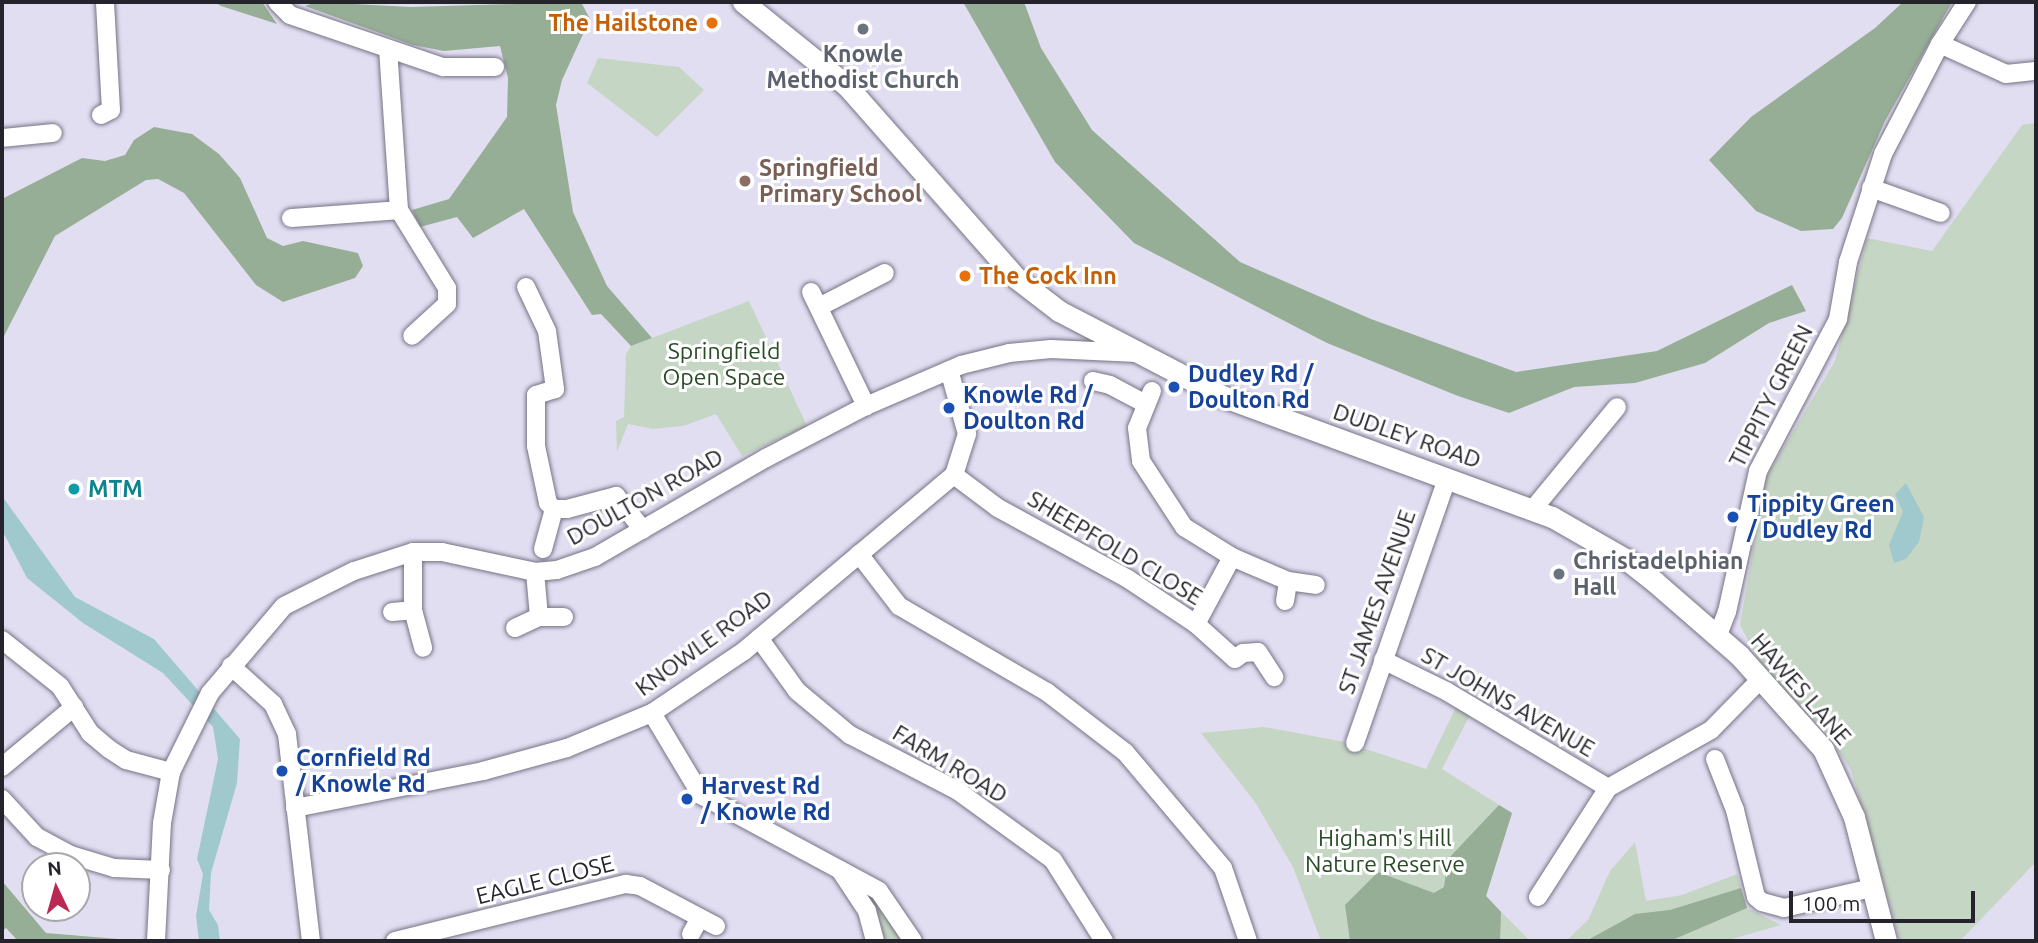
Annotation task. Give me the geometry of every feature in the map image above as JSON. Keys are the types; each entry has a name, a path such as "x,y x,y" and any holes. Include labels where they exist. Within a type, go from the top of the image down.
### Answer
{"main road":[{"name":"DUDLEY ROAD","path":"743,2 873,112 1016,278 1059,311 1224,397 1533,509 1627,560 1718,635"},
{"name":"HAWES LANE","path":"1718,635 1835,769 1854,817 1886,941"}],"street":[{"path":"102,115 111,110 105,2"},
{"path":"277,2 283,12 443,68 495,67"},
{"name":"TIPPITY GREEN","path":"1718,635 1727,612 1750,491 1838,319 1848,262 1871,188 1894,131 1940,44 1967,2"},
{"path":"1940,44 2006,74 2036,71"},
{"path":"388,50 399,210 447,288 447,304 412,336"},
{"path":"2,138 52,134"},
{"path":"1871,188 1941,213"},
{"path":"290,218 399,210"},
{"path":"866,406 815,300 885,273"},
{"path":"526,287 547,331 555,389 536,395 535,415 542,475 548,503 554,509"},
{"name":"DOULTON ROAD","path":"156,941 171,772 192,722 210,693 284,606 354,570 413,552 442,552 535,572 557,570 595,557 866,406 981,358 1051,349 1137,354"},
{"path":"949,370 967,434 954,475"},
{"path":"1093,381 1148,397 1136,438 1141,461 1184,527 1232,557 1288,581 1316,585"},
{"path":"1533,509 1617,407"},
{"name":"KNOWLE ROAD","path":"295,808 483,771 567,748 652,713 759,638 954,475"},
{"name":"SHEEPFOLD CLOSE","path":"954,475 998,508 1128,579 1196,624 1235,659 1243,653 1258,652 1274,677"},
{"name":"ST JAMES AVENUE","path":"1355,743 1447,479"},
{"path":"554,509 616,496 643,530"},
{"path":"543,549 554,509"},
{"path":"413,552 414,610 423,648"},
{"path":"859,554 899,606 1047,692 1125,752 1223,869 1248,941"},
{"path":"1196,624 1232,557"},
{"path":"535,572 539,617"},
{"path":"1284,601 1288,581"},
{"path":"392,612 414,610"},
{"path":"515,628 539,617 564,617"},
{"name":"FARM ROAD","path":"759,638 797,691 850,735 958,791 1053,860 1104,941"},
{"path":"2,640 60,686 90,733 109,749 126,760 171,772"},
{"name":"ST JOHNS AVENUE","path":"1383,660 1446,691 1608,788"},
{"path":"231,666 273,704 287,734 311,941"},
{"path":"1538,897 1608,788 1711,730 1760,680"},
{"path":"2,767 74,707"},
{"path":"652,713 701,795 836,864 879,891 913,941"},
{"path":"1715,760 1735,810 1756,897 1762,902 1784,908 1872,888"},
{"path":"2,799 37,837 71,855 114,868 161,870"},
{"path":"836,864 867,911 875,941"},
{"name":"EAGLE CLOSE","path":"395,941 626,884 640,886 716,926"},
{"path":"691,934 700,918"}],"green space":[{"path":"598,58 679,67 704,90 657,137 587,83"},
{"path":"2036,123 2036,862 1960,941 1900,941 1851,770 1827,734 1762,667 1740,625 1765,479 1835,361 1867,238 1932,251 2022,125"},
{"name":"Springfield Open Space","path":"749,301 807,426 742,456 716,414 683,426 653,429 628,424 617,452 616,421 624,417 626,354 631,346"},
{"name":"Higham's Hill Nature Reserve","path":"1456,707 1471,713 1442,769 1512,813 1486,896 1530,941 1321,941 1293,867 1255,802 1201,733 1264,727 1345,742 1426,769"},
{"path":"1635,842 1646,901 1682,895 1737,874 1747,908 1781,925 1725,941 1566,941 1588,920 1610,871"},
{"path":"862,883 909,941 878,941"}],"shaded area":[{"path":"215,2 262,2 277,24 221,6"},
{"path":"316,2 411,7 581,2 590,19 562,80 556,105 573,212 607,286 652,338 631,346 601,314 592,315 524,209 473,238 457,217 420,227 412,210 449,199 507,117 508,78 500,46 444,51 413,45 305,6"},
{"path":"963,2 1024,2 1041,48 1092,130 1240,262 1371,319 1516,372 1657,351 1792,285 1806,311 1769,323 1705,363 1635,383 1574,387 1509,413 1458,396 1327,343 1134,243 1055,162"},
{"path":"1903,2 1952,2 1885,121 1842,218 1833,229 1801,231 1756,211 1709,160 1751,117 1875,28"},
{"path":"154,127 192,134 219,154 240,178 267,238 283,246 303,241 358,253 363,266 355,278 283,302 256,285 184,193 158,179 146,180 55,236 2,340 2,199 82,158 105,161 125,155 134,140"},
{"path":"1906,483 1924,517 1919,542 1906,559 1894,563 1889,545 1903,512 1895,494"},
{"path":"2,496 75,597 154,639 240,739 237,783 211,873 209,910 218,925 220,941 199,941 196,916 203,874 197,859 218,759 213,727 163,673 83,623 27,578 2,530"},
{"path":"1499,805 1512,813 1486,896 1501,912 1500,941 1350,941 1345,905 1378,872 1434,893 1444,887 1448,859"},
{"path":"2,881 21,903 21,922 37,922 46,933 142,941 18,941 6,928 2,931"},
{"path":"1741,888 1747,908 1670,941 1586,941 1635,914 1670,910"}],"place":[{"name":"The Hailstone","path":"712,23"},
{"name":"Knowle Methodist Church","path":"863,29"},
{"name":"Springfield Primary School","path":"745,181"},
{"name":"The Cock Inn","path":"965,276"},
{"name":"Dudley Rd / Doulton Rd","path":"1174,387"},
{"name":"Knowle Rd / Doulton Rd","path":"949,408"},
{"name":"MTM","path":"74,489"},
{"name":"Tippity Green / Dudley Rd","path":"1733,517"},
{"name":"Christadelphian Hall","path":"1559,574"},
{"name":"Cornfield Rd / Knowle Rd","path":"282,771"},
{"name":"Harvest Rd / Knowle Rd","path":"687,799"}]}
